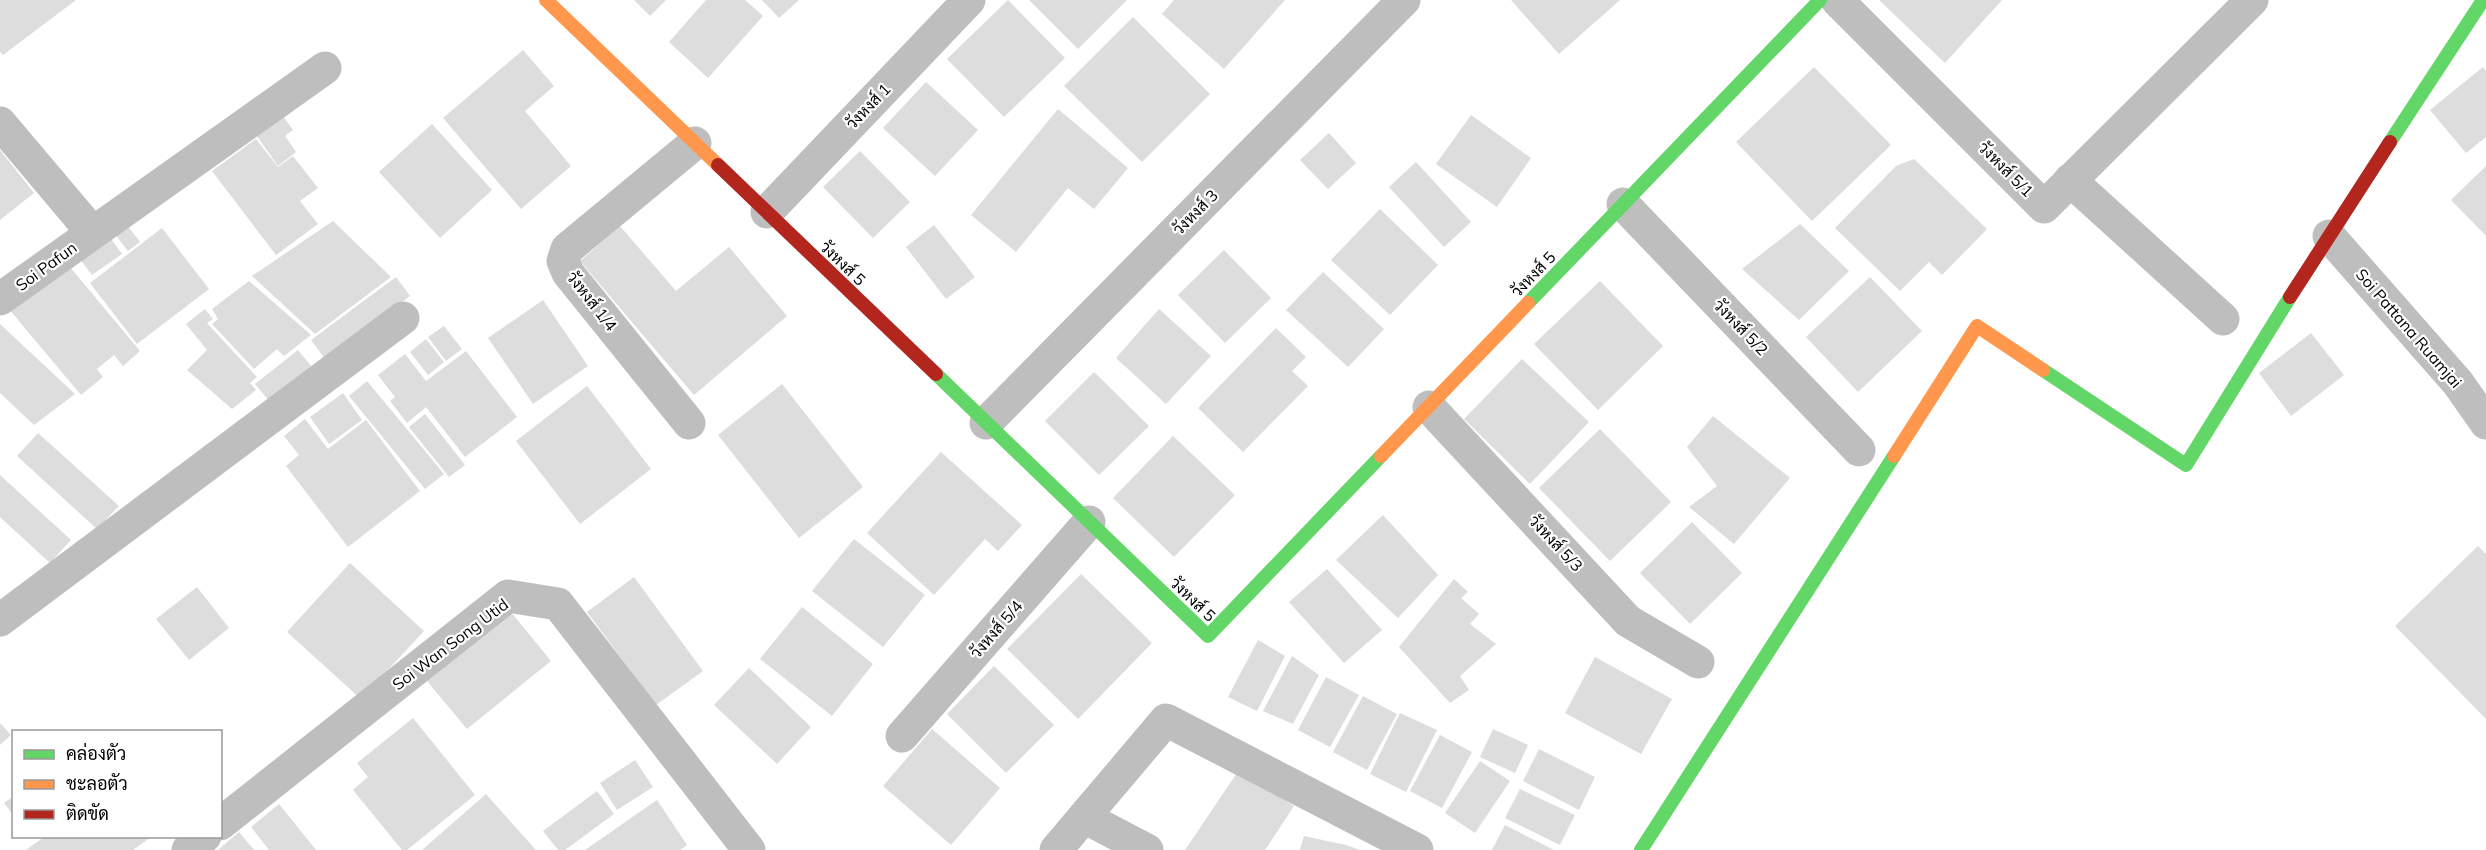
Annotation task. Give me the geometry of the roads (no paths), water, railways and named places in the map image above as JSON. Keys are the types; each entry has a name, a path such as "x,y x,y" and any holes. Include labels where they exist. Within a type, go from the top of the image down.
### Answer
{"street":[{"name":"วังหงส์ 5","path":"546,0 1208,636 1820,0"},
{"name":"วังหงส์ 1","path":"767,213 969,0"},
{"name":"วังหงส์ 3","path":"986,423 1404,0"},
{"name":"วังหงส์ 5/1","path":"1837,0 2044,207 2252,0"},
{"path":"1641,850 1977,326 2186,465 2250,358 2482,0"},
{"name":"Soi Pafun","path":"0,299 325,68"},
{"path":"0,123 92,232"},
{"name":"วังหงส์ 1/4","path":"689,423 568,273 562,261 567,249 695,143"},
{"path":"2070,180 2223,319"},
{"name":"วังหงส์ 5/2","path":"1623,204 1859,450"},
{"name":"Soi Pattana Ruamjai","path":"2329,237 2458,382 2486,423"},
{"path":"0,620 403,318"},
{"name":"วังหงส์ 5/3","path":"1429,407 1628,621 1698,662"},
{"name":"วังหงส์ 5/4","path":"902,736 1089,522"},
{"name":"Soi Wan Song Utid","path":"222,822 508,596 558,604 749,850"},
{"path":"1056,850 1166,720 1417,850"},
{"path":"1084,816 1147,850"},
{"path":"188,850 204,838"}]}
